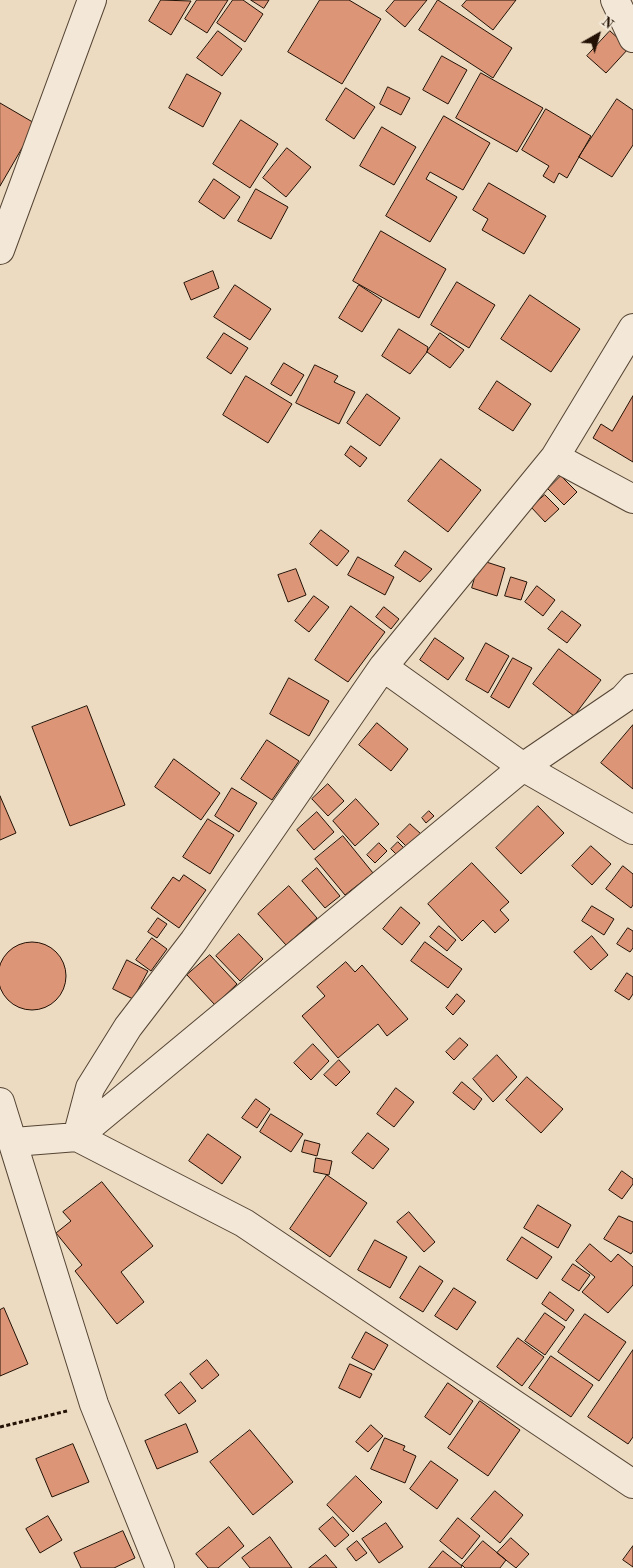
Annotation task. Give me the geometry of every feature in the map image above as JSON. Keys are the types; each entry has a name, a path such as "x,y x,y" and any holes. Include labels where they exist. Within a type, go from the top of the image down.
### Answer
{"street":[{"path":"0,250 92,0"},
{"path":"615,0 633,38"},
{"path":"77,1137 90,1088 128,1026 194,941 383,666 555,457 633,328"},
{"path":"555,457 633,499"},
{"path":"383,666 523,767 633,830"},
{"path":"77,1137 523,767 623,699 633,688"},
{"path":"0,1102 94,1404 160,1568"},
{"path":"14,1142 77,1137 244,1223 633,1484"}],"path":[{"path":"0,1427 94,1404"}],"building":[{"path":"161,0 191,1 171,35 149,21"},
{"path":"197,0 228,0 207,33 185,19"},
{"path":"233,0 243,0 263,14 245,42 217,23"},
{"path":"251,0 269,0 264,8"},
{"path":"320,0 349,0 381,19 342,84 288,52"},
{"path":"395,0 427,0 405,27 386,11"},
{"path":"438,0 512,48 493,78 419,30"},
{"path":"467,0 516,0 493,30 462,6"},
{"path":"218,31 242,49 222,76 197,58"},
{"path":"610,31 629,48 606,73 587,56"},
{"path":"442,56 467,70 448,104 423,90"},
{"path":"481,73 543,108 517,152 456,118"},
{"path":"187,74 221,93 203,127 169,108"},
{"path":"388,87 410,98 401,115 380,104"},
{"path":"346,88 375,107 354,139 326,120"},
{"path":"617,99 633,110 633,145 612,177 579,157"},
{"path":"0,103 36,124 0,186"},
{"path":"546,109 591,136 567,178 559,173 554,183 543,176 549,166 522,150"},
{"path":"444,116 490,143 463,190 430,172 426,179 457,197 430,242 386,216"},
{"path":"241,120 278,144 250,188 213,164"},
{"path":"382,127 416,147 394,185 360,166"},
{"path":"287,148 311,167 286,197 263,178"},
{"path":"214,179 240,197 224,219 199,202"},
{"path":"489,183 546,216 524,254 482,230 488,219 473,210"},
{"path":"256,189 288,207 271,239 238,221"},
{"path":"381,231 446,269 419,318 353,281"},
{"path":"213,271 219,288 191,300 184,283"},
{"path":"457,282 495,305 469,348 431,325"},
{"path":"235,285 271,309 250,340 214,317"},
{"path":"359,285 382,300 362,332 339,318"},
{"path":"530,295 580,329 551,372 501,339"},
{"path":"399,329 428,347 427,352 410,374 382,356"},
{"path":"224,333 248,348 231,374 207,358"},
{"path":"440,333 464,350 450,368 427,352"},
{"path":"284,363 304,375 291,396 271,384"},
{"path":"315,365 338,376 334,382 355,392 339,424 296,403"},
{"path":"246,376 292,404 268,443 223,415"},
{"path":"497,381 531,404 513,431 479,409"},
{"path":"367,394 400,418 380,446 347,423"},
{"path":"633,396 633,462 593,438 601,424 612,431"},
{"path":"351,446 367,458 360,467 345,455"},
{"path":"441,459 481,490 448,532 408,501"},
{"path":"561,476 577,492 564,505 548,489"},
{"path":"545,495 559,509 545,522 531,507"},
{"path":"321,530 349,551 337,566 310,544"},
{"path":"405,551 432,569 420,582 395,566"},
{"path":"358,557 394,577 385,595 348,575"},
{"path":"480,560 505,568 497,596 472,588"},
{"path":"296,569 306,595 288,602 278,575"},
{"path":"511,577 527,582 521,600 505,596"},
{"path":"537,586 555,600 543,616 525,602"},
{"path":"314,596 329,607 309,632 295,621"},
{"path":"351,606 385,632 348,682 315,660"},
{"path":"384,607 399,619 391,629 376,617"},
{"path":"562,611 581,625 567,643 548,629"},
{"path":"435,638 464,658 448,680 420,660"},
{"path":"486,643 509,656 488,693 466,680"},
{"path":"559,649 601,680 574,716 533,684"},
{"path":"513,658 532,668 509,708 491,697"},
{"path":"289,678 329,701 309,736 270,714"},
{"path":"87,706 125,805 70,826 32,727"},
{"path":"377,723 408,749 391,771 359,745"},
{"path":"633,725 633,789 601,763"},
{"path":"267,740 299,761 272,800 241,779"},
{"path":"174,759 220,793 201,820 155,787"},
{"path":"328,784 344,801 328,816 312,799"},
{"path":"232,788 257,803 239,832 215,816"},
{"path":"0,796 16,833 0,840"},
{"path":"356,799 379,824 355,846 333,821"},
{"path":"538,806 564,833 521,874 496,848"},
{"path":"429,811 434,816 426,823 422,818"},
{"path":"317,812 334,832 314,850 297,830"},
{"path":"208,819 234,835 210,874 183,857"},
{"path":"410,824 421,834 408,848 397,837"},
{"path":"343,836 373,873 345,895 315,859"},
{"path":"398,842 405,849 398,856 391,849"},
{"path":"379,843 387,851 375,863 367,855"},
{"path":"591,846 611,864 592,885 572,866"},
{"path":"472,863 509,902 500,910 509,920 495,933 483,920 462,941 428,904"},
{"path":"623,866 633,874 633,905 631,908 606,889"},
{"path":"317,868 340,896 325,908 302,881"},
{"path":"184,875 206,890 179,928 151,908 173,877 179,881"},
{"path":"289,886 317,918 286,945 258,914"},
{"path":"592,906 614,919 604,935 582,921"},
{"path":"401,907 420,923 402,945 383,929"},
{"path":"158,918 167,924 157,938 148,932"},
{"path":"439,926 456,940 447,951 430,937"},
{"path":"628,928 633,931 633,948 630,952 617,944"},
{"path":"239,934 263,959 240,981 216,956"},
{"path":"592,936 608,955 591,970 574,952"},
{"path":"152,938 167,949 151,971 136,960"},
{"path":"32,942 45,945 56,952 63,963 66,976 63,989 56,1000 45,1007 32,1010 19,1007 8,1000 1,989 -2,976 1,963 8,952 19,945"},
{"path":"425,942 462,969 448,988 411,961"},
{"path":"210,955 237,984 215,1005 187,975"},
{"path":"127,960 148,971 133,999 113,989"},
{"path":"346,962 355,972 362,965 408,1019 387,1036 378,1024 338,1058 302,1016 325,996 317,987"},
{"path":"627,973 633,977 633,994 629,1000 615,991"},
{"path":"457,994 465,1001 453,1015 446,1008"},
{"path":"460,1038 468,1045 454,1060 446,1052"},
{"path":"313,1044 329,1061 311,1080 294,1063"},
{"path":"497,1055 517,1077 493,1102 473,1079"},
{"path":"339,1060 350,1072 336,1086 324,1075"},
{"path":"527,1077 563,1109 541,1133 506,1100"},
{"path":"462,1082 482,1099 474,1110 453,1093"},
{"path":"396,1088 414,1102 394,1127 377,1114"},
{"path":"256,1099 270,1109 257,1128 242,1118"},
{"path":"271,1114 303,1134 291,1152 260,1132"},
{"path":"368,1133 389,1149 373,1169 352,1153"},
{"path":"208,1134 241,1157 222,1184 189,1161"},
{"path":"305,1140 320,1144 317,1156 302,1152"},
{"path":"316,1158 332,1161 329,1175 314,1172"},
{"path":"622,1171 633,1179 633,1184 622,1199 609,1190"},
{"path":"327,1175 367,1203 330,1257 290,1229"},
{"path":"102,1182 153,1246 121,1272 144,1302 117,1324 75,1271 82,1265 56,1233 71,1221 63,1212"},
{"path":"538,1205 571,1225 558,1248 524,1228"},
{"path":"409,1212 435,1242 424,1252 397,1222"},
{"path":"619,1216 633,1222 633,1251 631,1254 604,1239"},
{"path":"522,1237 552,1257 537,1279 507,1260"},
{"path":"375,1240 407,1257 390,1288 358,1270"},
{"path":"590,1244 611,1262 618,1254 633,1267 633,1285 608,1313 582,1292 595,1277 576,1261"},
{"path":"573,1264 590,1275 579,1291 562,1280"},
{"path":"420,1266 443,1281 423,1312 400,1298"},
{"path":"454,1288 476,1302 457,1330 435,1316"},
{"path":"550,1292 574,1310 566,1321 542,1304"},
{"path":"4,1308 28,1364 0,1376 0,1310"},
{"path":"545,1313 565,1327 545,1355 525,1341"},
{"path":"585,1314 626,1342 599,1381 558,1352"},
{"path":"366,1332 388,1345 374,1370 352,1358"},
{"path":"518,1338 544,1357 522,1386 497,1367"},
{"path":"633,1350 633,1437 628,1444 588,1417"},
{"path":"551,1356 593,1385 571,1417 529,1388"},
{"path":"207,1360 219,1375 202,1389 190,1374"},
{"path":"350,1364 372,1374 360,1398 339,1388"},
{"path":"181,1382 196,1401 179,1414 165,1395"},
{"path":"448,1383 473,1401 450,1435 425,1417"},
{"path":"480,1401 520,1430 488,1476 448,1448"},
{"path":"186,1424 198,1452 157,1469 145,1441"},
{"path":"371,1425 383,1436 368,1452 356,1442"},
{"path":"250,1430 293,1482 253,1515 210,1462"},
{"path":"385,1438 405,1446 403,1450 416,1456 405,1483 371,1469"},
{"path":"73,1444 89,1482 52,1497 36,1459"},
{"path":"431,1461 458,1480 437,1509 410,1489"},
{"path":"356,1476 382,1502 353,1532 327,1505"},
{"path":"495,1491 523,1515 500,1543 471,1519"},
{"path":"48,1516 62,1540 40,1553 26,1529"},
{"path":"333,1517 349,1535 335,1547 319,1529"},
{"path":"458,1518 480,1536 462,1559 440,1541"},
{"path":"386,1523 403,1547 379,1563 362,1539"},
{"path":"229,1527 244,1546 218,1568 208,1568 196,1554"},
{"path":"123,1531 135,1558 114,1568 81,1568 74,1553"},
{"path":"270,1537 292,1568 250,1568 242,1558"},
{"path":"511,1538 529,1554 516,1568 497,1553"},
{"path":"357,1541 367,1553 356,1561 347,1549"},
{"path":"483,1541 506,1560 500,1568 465,1568 462,1565"},
{"path":"633,1546 633,1567 623,1560"},
{"path":"443,1551 462,1566 461,1568 429,1568"},
{"path":"326,1555 337,1568 309,1568"}]}
